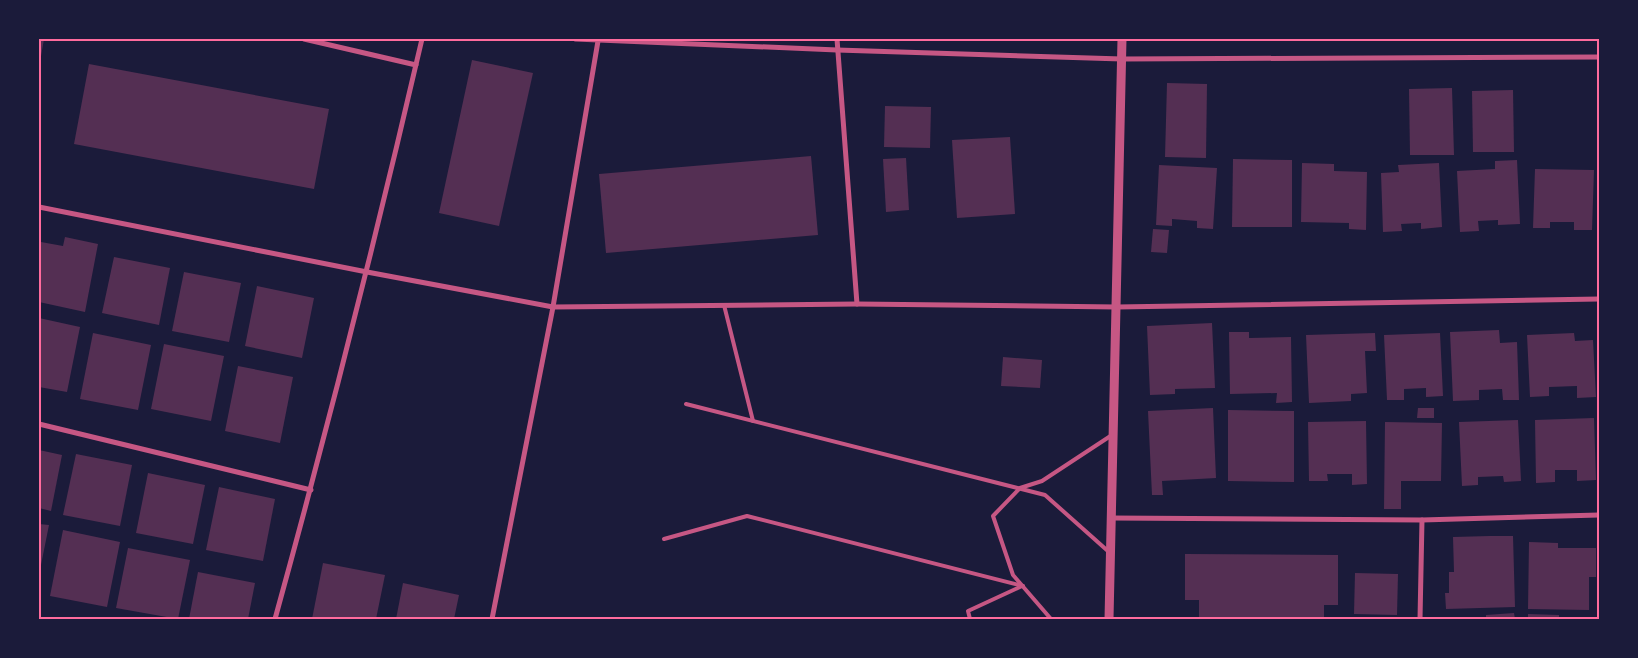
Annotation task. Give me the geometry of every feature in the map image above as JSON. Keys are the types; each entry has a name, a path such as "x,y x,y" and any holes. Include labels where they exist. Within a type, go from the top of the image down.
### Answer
{"street":[{"path":"304,39 416,65"},
{"path":"276,619 367,272 422,39"},
{"path":"575,39 1122,59 1599,57"},
{"path":"837,39 857,304"},
{"path":"1109,619 1122,39"},
{"path":"492,619 553,307 598,41"},
{"path":"39,207 553,307 857,304 1117,307 1599,299"},
{"path":"39,424 311,490"},
{"path":"1111,518 1422,520 1599,515"},
{"path":"1420,619 1422,520"}],"lane":[{"path":"724,305 752,421"},
{"path":"686,404 1045,495 1111,554"},
{"path":"1051,619 1013,575 993,516 1020,488 1042,481 1114,433"},
{"path":"664,539 747,516 1022,586"},
{"path":"970,619 968,611 1022,586"}],"building":[{"path":"39,39 44,39 40,62 39,61"},
{"path":"472,60 533,73 499,226 439,213"},
{"path":"89,64 329,109 314,189 74,144"},
{"path":"1167,83 1207,84 1206,158 1165,157"},
{"path":"1452,88 1454,155 1410,155 1409,89"},
{"path":"1513,90 1514,152 1473,152 1472,91"},
{"path":"885,106 931,107 930,148 884,147"},
{"path":"1010,137 1015,214 957,218 952,140"},
{"path":"811,156 818,235 606,253 599,174"},
{"path":"906,158 909,210 886,212 883,159"},
{"path":"1233,159 1292,160 1292,227 1232,227"},
{"path":"1517,160 1520,224 1498,225 1498,220 1478,221 1479,231 1460,232 1457,171 1495,169 1495,161"},
{"path":"1302,163 1334,164 1334,171 1367,172 1366,230 1349,229 1349,223 1301,222"},
{"path":"1439,163 1442,227 1421,229 1421,223 1401,224 1402,231 1383,232 1381,173 1399,172 1398,165"},
{"path":"1159,165 1217,168 1213,229 1197,228 1197,221 1172,219 1172,226 1156,225"},
{"path":"1535,169 1594,170 1592,230 1574,230 1574,222 1550,222 1550,228 1533,228"},
{"path":"1153,229 1169,230 1167,253 1151,252"},
{"path":"65,237 98,244 85,312 39,302 39,252 41,242 63,246"},
{"path":"114,257 170,268 159,325 102,313"},
{"path":"184,272 241,283 229,342 172,331"},
{"path":"257,286 314,298 302,358 245,346"},
{"path":"39,318 80,327 67,392 39,387"},
{"path":"1212,323 1215,388 1175,389 1175,394 1150,395 1147,326"},
{"path":"1499,330 1500,343 1517,342 1519,400 1503,400 1502,389 1479,390 1479,400 1453,401 1450,332"},
{"path":"1229,332 1249,332 1249,338 1291,337 1292,402 1276,403 1277,393 1230,394"},
{"path":"93,333 151,345 138,410 80,399"},
{"path":"1375,333 1376,351 1365,351 1367,393 1351,394 1351,401 1309,403 1306,335"},
{"path":"1440,333 1443,396 1426,397 1426,388 1404,389 1404,400 1387,400 1384,335"},
{"path":"1574,333 1575,341 1593,340 1596,397 1577,398 1577,386 1549,387 1549,396 1530,397 1527,335"},
{"path":"164,344 224,356 211,421 151,409"},
{"path":"1003,357 1042,360 1040,388 1001,386"},
{"path":"238,366 293,377 280,443 225,431"},
{"path":"1213,408 1216,478 1162,481 1163,495 1152,495 1148,411"},
{"path":"1418,408 1434,408 1434,418 1417,418"},
{"path":"1228,410 1294,411 1294,482 1228,481"},
{"path":"1594,418 1596,480 1577,481 1577,470 1555,470 1555,482 1536,483 1535,420"},
{"path":"1518,420 1521,481 1504,482 1503,476 1478,477 1478,485 1462,486 1459,422"},
{"path":"1366,421 1367,484 1352,485 1352,474 1327,474 1328,481 1309,481 1308,422"},
{"path":"1385,422 1442,423 1441,481 1401,481 1401,509 1384,509"},
{"path":"39,450 62,455 51,511 39,508"},
{"path":"76,454 132,465 120,526 63,515"},
{"path":"148,473 205,485 193,544 136,533"},
{"path":"219,487 275,499 263,561 206,550"},
{"path":"39,524 49,525 40,570 39,570"},
{"path":"63,530 120,542 107,607 50,596"},
{"path":"1513,536 1515,607 1446,609 1445,593 1449,593 1449,572 1454,572 1453,537"},
{"path":"1529,542 1558,543 1558,548 1596,548 1596,577 1589,577 1589,610 1528,609"},
{"path":"128,548 190,560 178,619 116,608"},
{"path":"1185,554 1338,555 1338,605 1324,605 1324,619 1199,619 1199,600 1185,600"},
{"path":"323,563 385,575 376,619 312,619"},
{"path":"198,572 255,583 248,619 189,619"},
{"path":"1355,573 1398,574 1397,615 1354,614"},
{"path":"403,583 459,595 454,619 396,619"},
{"path":"1514,613 1515,619 1486,619 1486,615"},
{"path":"1528,614 1559,615 1559,619 1528,619"}]}
